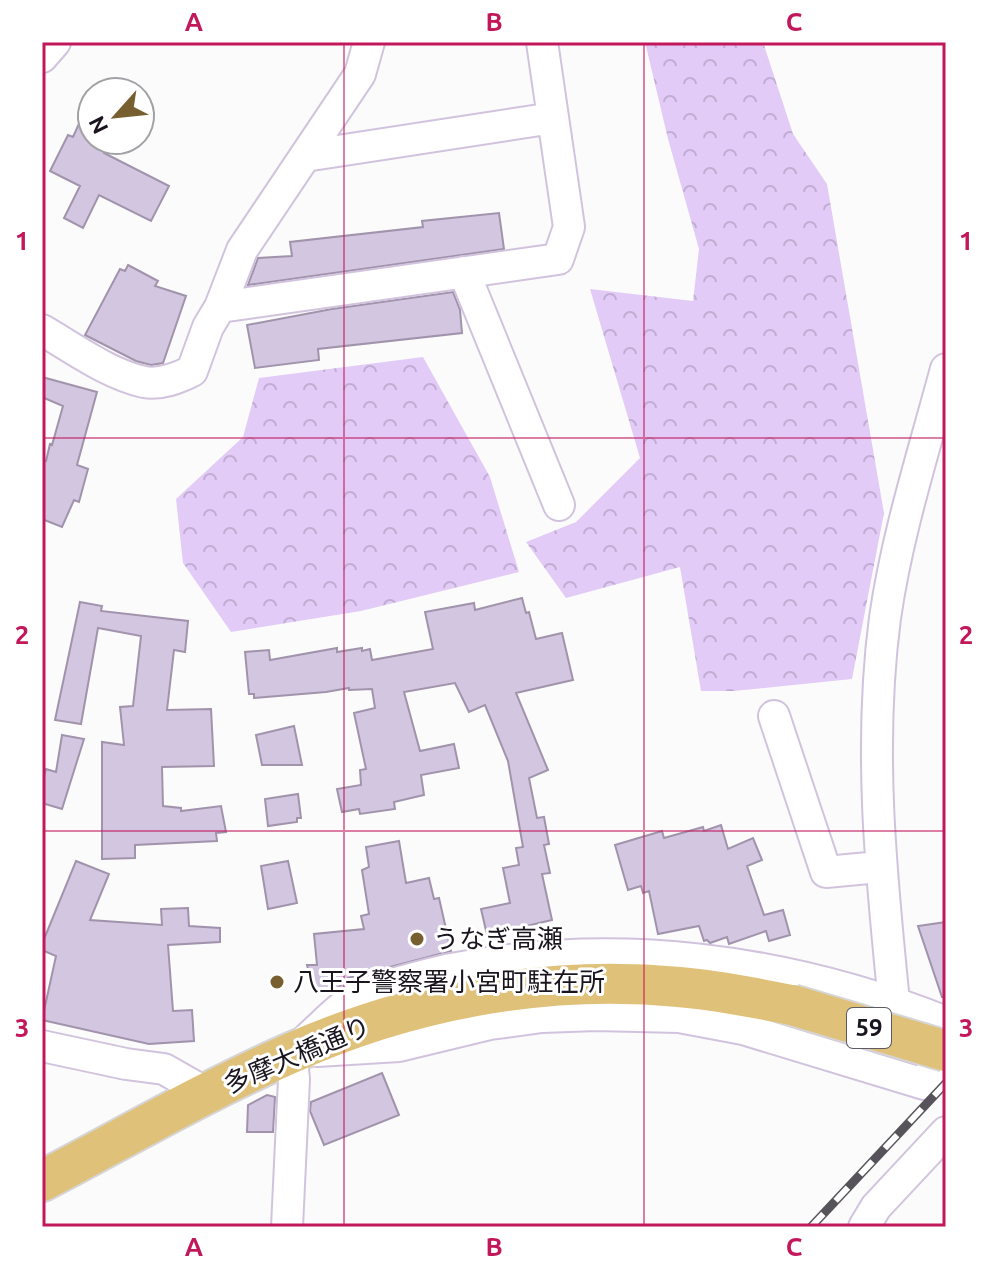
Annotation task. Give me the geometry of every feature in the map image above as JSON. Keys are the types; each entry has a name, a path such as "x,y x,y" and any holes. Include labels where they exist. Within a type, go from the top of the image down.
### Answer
{"main road":[{"name":"多摩大橋通り","path":"42,1181 291,1053 364,1024 427,1006 543,987 597,984 677,986 792,1005 946,1048"}],"street":[{"path":"42,57 55,42"},
{"path":"42,330 109,368 145,382 173,381 192,371 242,250 360,74 369,42"},
{"path":"220,307 558,259 569,227 542,42"},
{"path":"305,156 553,118"},
{"path":"464,272 559,505"},
{"path":"894,1002 879,867 876,732 885,618 894,566 946,369"},
{"path":"774,716 826,872 879,867"},
{"path":"291,1053 355,998 423,975 565,955 648,955 736,963 804,976 894,1002 946,1022"},
{"path":"291,1053 399,1046 490,1024 542,1017 679,1017 743,1029 924,1084 946,1048"},
{"path":"42,1046 164,1069 208,1094"},
{"path":"287,1227 294,1079 291,1053"},
{"path":"877,1220 946,1132"}],"green space":[{"path":"645,42 763,42 793,134 827,184 884,513 852,679 734,691 701,691 680,567 566,598 526,542 576,522 640,458 590,289 693,301 699,249"},
{"path":"423,357 490,477 519,572 361,611 231,632 183,563 176,499 243,437 259,378"}],"building":[{"path":"76,130 76,156 110,156 169,186 151,221 99,195 83,228 64,218 80,186 50,171 68,135 73,137"},
{"path":"499,213 504,249 248,285 258,258 292,256 290,242 423,227 422,221"},
{"path":"128,265 158,281 155,286 186,296 163,363 151,365 136,361 85,335 120,269 125,271"},
{"path":"453,292 460,310 462,333 318,349 319,360 255,368 247,325"},
{"path":"42,377 97,392 77,465 88,469 79,502 74,500 62,527 42,519 42,460 46,461 63,406 42,397"},
{"path":"522,598 536,639 562,633 573,680 516,693 548,770 529,778 537,818 544,817 549,844 544,845 550,873 542,874 552,920 487,935 481,909 510,903 503,868 519,865 516,848 523,847 508,761 485,705 469,712 455,683 404,692 420,751 454,744 459,768 421,775 424,795 394,802 395,809 360,814 359,809 342,812 337,789 361,785 360,770 366,769 354,713 375,708 372,689 349,688 254,698 254,694 249,694 245,652 269,650 270,660 337,648 337,652 362,648 362,651 370,649 372,660 433,649 425,612 474,603 475,610"},
{"path":"80,602 102,606 101,611 188,621 185,652 174,650 167,710 211,709 214,766 162,767 163,806 181,808 181,811 221,806 226,832 216,833 217,841 135,845 135,858 102,859 102,742 124,745 120,707 133,706 141,636 98,628 81,724 55,720"},
{"path":"294,726 302,765 262,765 256,735"},
{"path":"62,735 84,739 62,809 42,803 42,783 46,769 56,772"},
{"path":"298,794 301,818 297,818 297,822 268,826 265,799"},
{"path":"721,825 728,849 753,838 762,860 747,866 764,915 783,910 790,935 769,941 766,931 729,944 727,937 710,943 704,941 699,926 658,934 649,891 643,893 641,886 628,890 615,845 662,831 664,838"},
{"path":"399,841 406,883 429,878 434,899 439,898 451,951 348,978 334,990 313,992 307,965 317,965 314,934 364,929 361,916 369,914 362,870 369,867 366,847"},
{"path":"76,861 109,874 90,920 162,925 161,909 188,908 189,926 220,928 220,942 168,945 173,1011 192,1010 194,1041 149,1044 42,1020 56,956 42,950 42,944"},
{"path":"288,861 297,903 268,909 261,866"},
{"path":"946,922 946,997 942,997 918,926"},
{"path":"382,1073 399,1115 324,1145 310,1111 311,1102"},
{"path":"267,1095 275,1097 273,1132 247,1132 248,1105"}],"railway":[{"path":"811,1227 946,1083"}],"place":[{"name":"うなぎ高瀬","path":"417,939"},
{"name":"八王子警察署小宮町駐在所","path":"277,982"}]}
